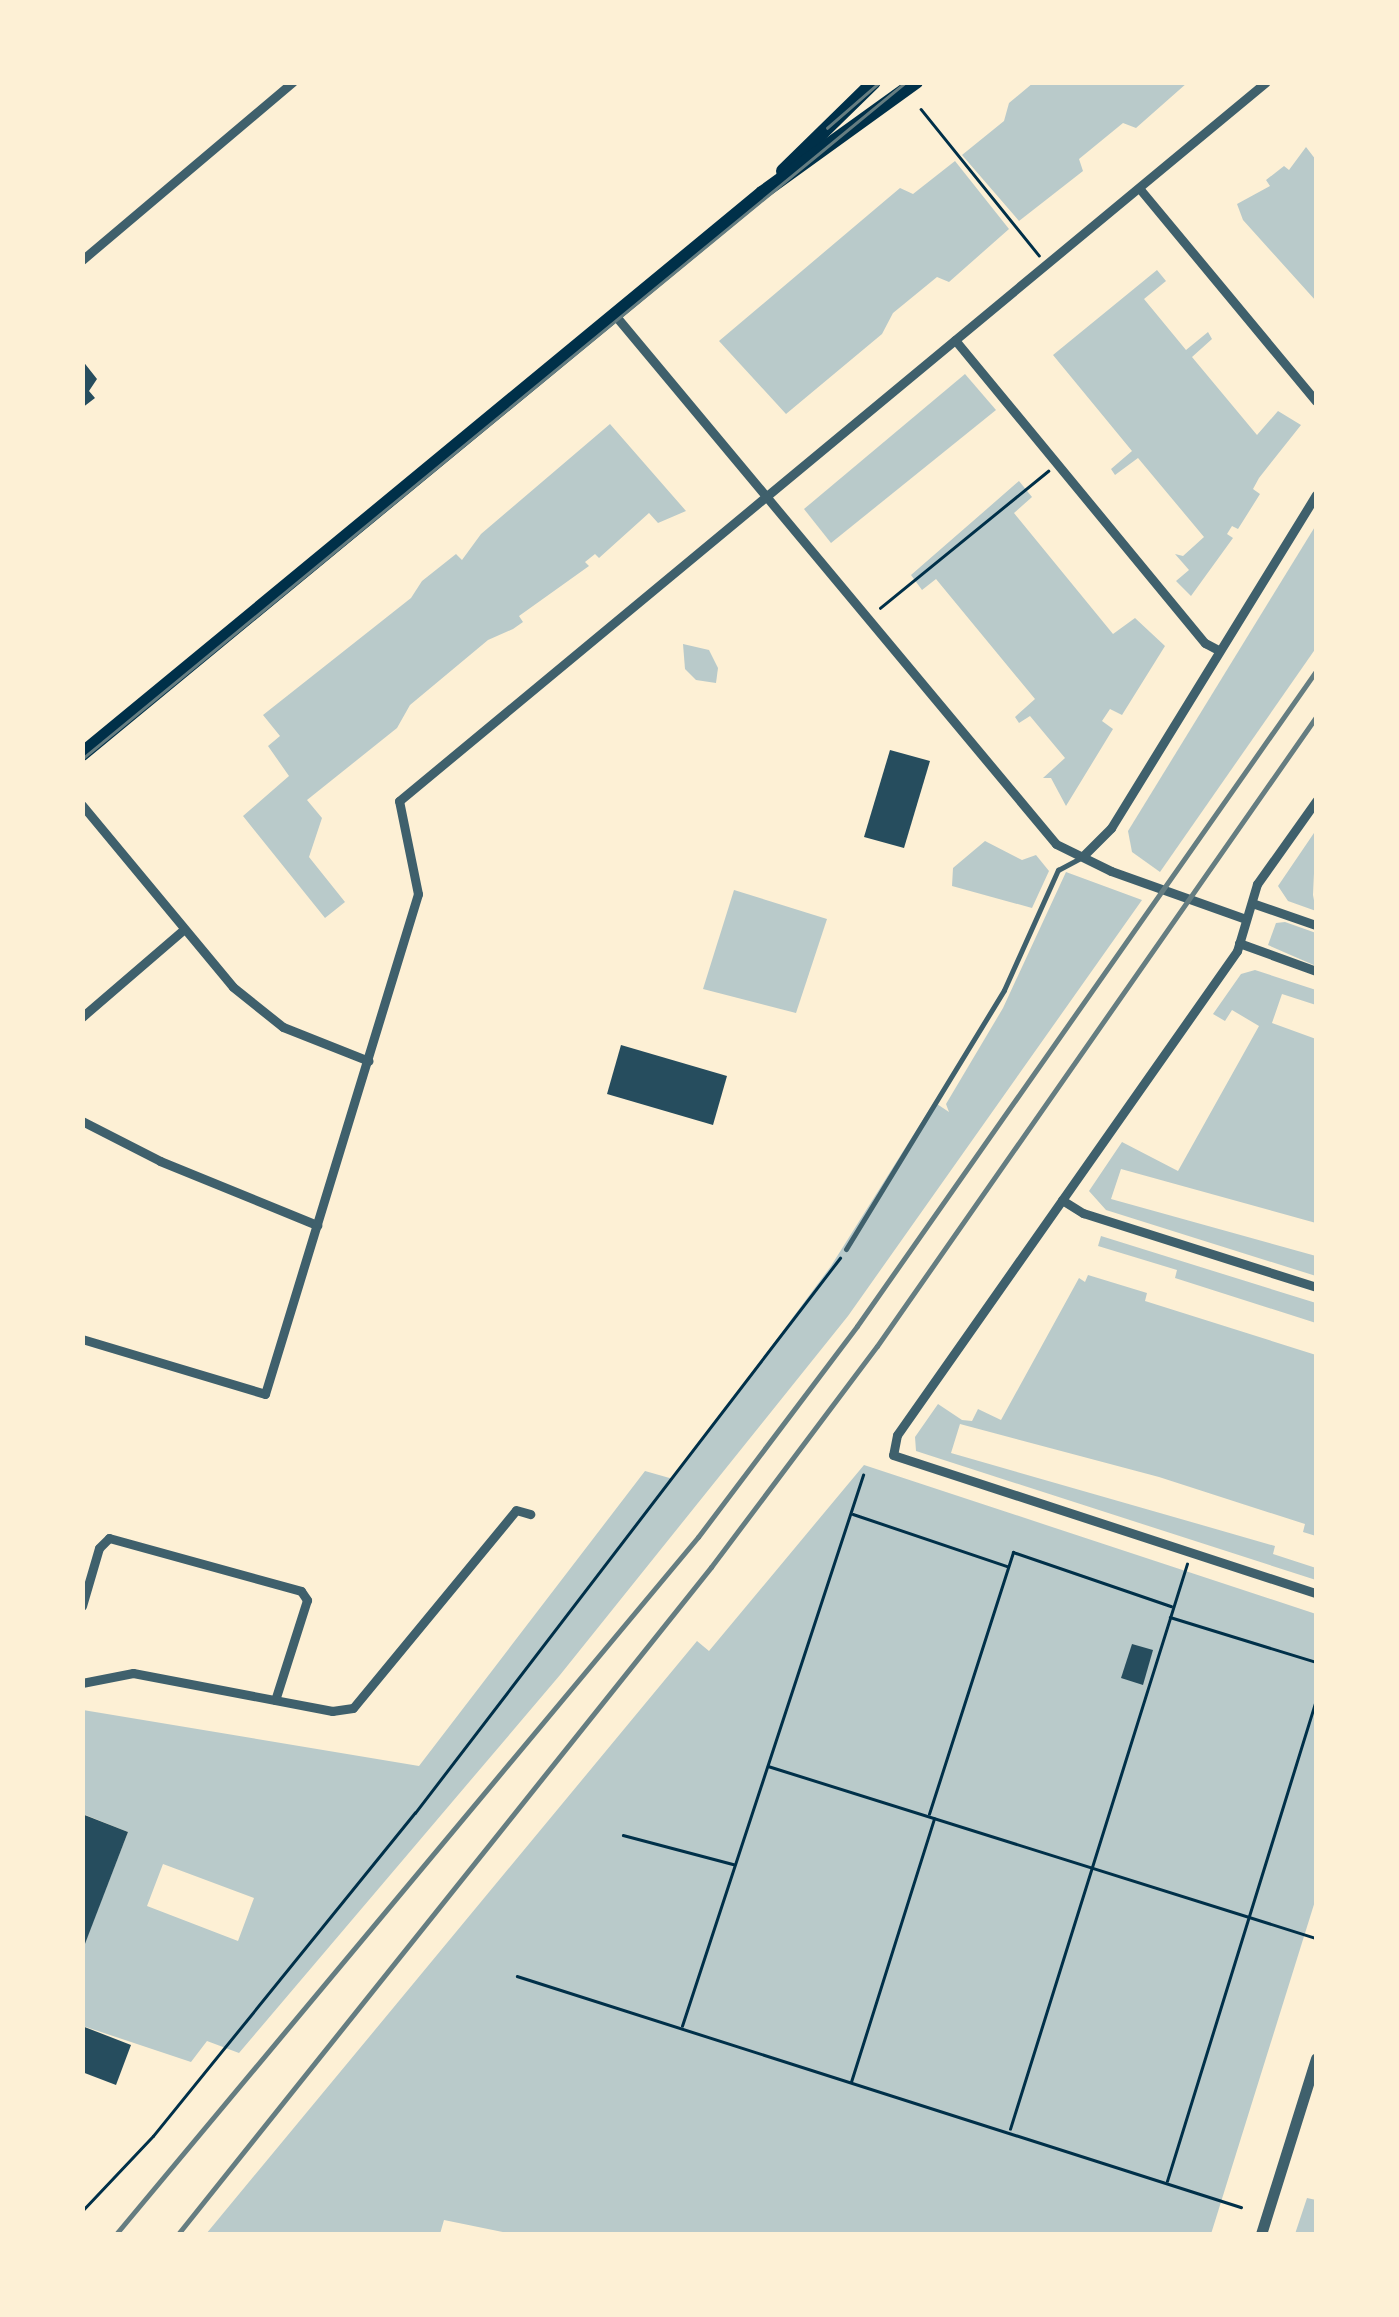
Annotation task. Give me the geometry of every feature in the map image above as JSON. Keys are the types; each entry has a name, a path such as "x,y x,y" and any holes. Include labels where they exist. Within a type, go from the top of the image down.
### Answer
{"main road":[{"path":"762,193 874,82"},
{"path":"82,754 762,193 916,82"}],"street":[{"path":"82,260 292,82"},
{"path":"82,1339 265,1394 418,894 399,801 1266,82"},
{"path":"1139,188 1316,401"},
{"path":"614,314 1045,832 1084,856 1246,919"},
{"path":"954,340 1205,643 1218,650"},
{"path":"1084,856 1111,828 1316,495"},
{"path":"1316,800 1258,884 1239,943 897,1435 893,1454 913,1466 1316,1593"},
{"path":"82,805 182,931 233,987 283,1028 369,1061"},
{"path":"1252,903 1316,925"},
{"path":"82,1017 182,931"},
{"path":"1239,943 1316,971"},
{"path":"82,1121 160,1161 317,1225"},
{"path":"1062,1200 1083,1213 1316,1286"},
{"path":"82,1684 133,1673 332,1711 360,1704 516,1510 530,1514"},
{"path":"82,1606 99,1548 108,1538 301,1591 307,1600 276,1700"},
{"path":"1261,2234 1316,2058"}],"lane":[{"path":"846,1250 1004,990 1058,870 1084,856"}],"path":[{"path":"921,109 1046,264"},
{"path":"867,618 1057,464"},
{"path":"82,2211 153,2136 415,1813 726,1415 846,1250"},
{"path":"681,2028 853,1514 862,1475"},
{"path":"853,1514 1008,1566"},
{"path":"928,1816 1013,1552 1174,1606"},
{"path":"1009,2132 1190,1554"},
{"path":"1170,1618 1316,1662"},
{"path":"1167,2182 1316,1700"},
{"path":"766,1765 1316,1938"},
{"path":"851,2082 934,1817"},
{"path":"623,1835 734,1864"},
{"path":"517,1976 1240,2206"}],"shaded area":[{"path":"1033,83 1187,83 1136,128 1123,123 1079,159 1083,171 1019,221 962,155 1004,121 1009,103"},
{"path":"1306,147 1316,160 1316,301 1243,220 1237,204 1270,186 1266,180 1284,166 1289,170"},
{"path":"955,161 1009,229 949,282 937,277 893,313 882,334 786,414 719,341 900,188 913,194"},
{"path":"1157,270 1166,281 1144,299 1186,350 1208,332 1212,339 1192,357 1257,435 1278,411 1301,425 1259,478 1253,489 1260,494 1238,529 1232,526 1227,534 1233,538 1191,596 1176,581 1189,570 1175,554 1183,556 1204,537 1138,458 1115,475 1111,469 1132,451 1053,355"},
{"path":"965,374 996,410 831,543 804,509"},
{"path":"610,424 686,511 658,523 649,513 599,558 595,554 585,562 589,566 519,616 523,622 488,640 410,705 397,728 307,800 322,818 309,857 345,902 325,918 243,816 289,776 268,746 280,736 263,715 411,598 422,581 456,554 462,560 481,534"},
{"path":"1019,481 1032,497 1014,513 1113,634 1135,618 1165,646 1122,715 1110,709 1102,721 1113,729 1066,806 1051,778 1043,778 1065,758 1030,716 1019,723 1015,717 1035,699 936,579 922,590 911,575"},
{"path":"1316,525 1316,648 1160,872 1132,852 1128,831"},
{"path":"683,644 709,650 718,668 716,683 696,680 685,669"},
{"path":"1316,830 1316,911 1288,901 1278,886"},
{"path":"985,841 1022,860 1036,855 1049,871 1032,908 952,886 953,868"},
{"path":"1066,872 1142,900 848,1316 560,1675 239,2053 207,2041 191,2062 83,2026 82,1950 128,1832 83,1814 83,1710 419,1766 645,1471 673,1479 831,1266 934,1102 949,1112 946,1104 1003,1008","holes":["163,1864 254,1898 238,1941 147,1906"]},
{"path":"734,890 827,919 796,1013 703,989"},
{"path":"1285,922 1316,933 1316,966 1268,945 1276,923"},
{"path":"1255,970 1316,990 1316,1005 1282,994 1272,1023 1316,1039 1316,1223 1121,1169 1111,1199 1316,1256 1316,1276 1106,1210 1089,1191 1122,1142 1178,1171 1259,1026 1232,1010 1225,1021 1213,1014 1241,974"},
{"path":"1101,1236 1316,1303 1316,1323 1175,1278 1177,1270 1098,1246"},
{"path":"1088,1275 1147,1293 1145,1301 1316,1355 1316,1536 1303,1532 1305,1524 1159,1477 960,1424 951,1453 1275,1546 1273,1554 1316,1568 1316,1580 916,1451 915,1437 938,1404 962,1420 972,1421 978,1409 1001,1420 1079,1278 1085,1282"},
{"path":"864,1465 1316,1614 1316,1898 1211,2234 513,2234 444,2220 440,2234 206,2234 697,1641 709,1651"},
{"path":"1307,2198 1316,2200 1316,2234 1295,2234"}],"building":[{"path":"82,360 97,379 89,391 95,398 82,408"},
{"path":"890,750 930,761 904,848 864,837"},
{"path":"621,1045 727,1076 713,1125 607,1094"},
{"path":"1132,1644 1153,1650 1143,1685 1121,1678"},
{"path":"82,1814 128,1832 83,1949 82,1949"},
{"path":"82,2026 131,2045 116,2085 82,2072"}],"tram line":[{"path":"827,128 880,82"},
{"path":"82,759 906,82"}],"railway":[{"path":"116,2234 698,1537 857,1326 1316,671"},
{"path":"178,2234 711,1567 877,1346 1316,717"}]}
